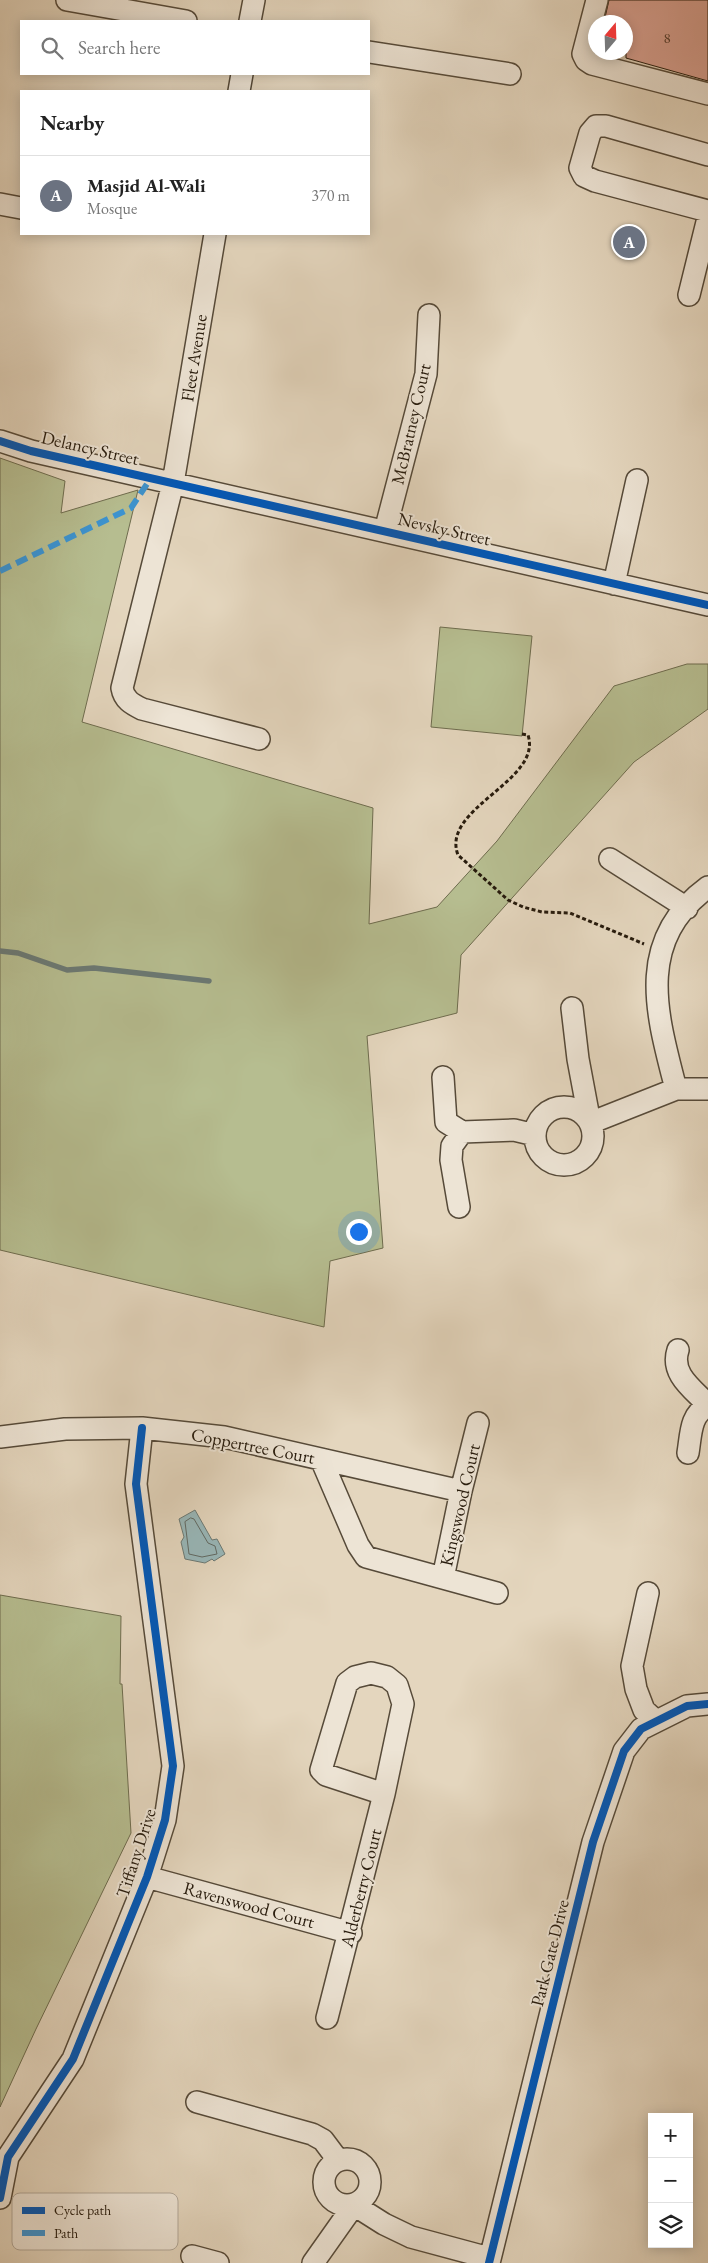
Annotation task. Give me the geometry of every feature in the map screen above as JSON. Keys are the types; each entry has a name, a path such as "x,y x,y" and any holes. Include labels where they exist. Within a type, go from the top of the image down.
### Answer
{"street":[{"path":"67,0 180,20"},
{"path":"250,20 254,0"},
{"path":"597,0 583,54 586,60 592,64 708,94"},
{"path":"370,52 510,74"},
{"path":"239,90 242,75"},
{"path":"708,155 606,126 596,126 590,133 580,168 584,176 595,181 708,211"},
{"path":"0,204 20,208"},
{"path":"689,295 708,218"},
{"name":"Fleet Avenue","path":"215,235 173,483 122,688 124,696 130,702 149,712 259,739"},
{"name":"McBratney Court","path":"385,531 426,374 429,315"},
{"name":"Delancy Street","path":"0,441 173,483"},
{"path":"614,584 637,480"},
{"name":"Nevsky Street","path":"173,483 708,605"},
{"path":"610,859 687,908"},
{"path":"676,1088 659,1023 657,978 660,951 674,921 708,887"},
{"path":"572,1008 578,1059 594,1141 590,1150 576,1163 566,1166 548,1160 541,1153 535,1135 542,1118 549,1112 558,1108 576,1110 584,1115 590,1123"},
{"path":"443,1077 446,1122 462,1132 514,1130 535,1135"},
{"path":"590,1123 676,1088 708,1089"},
{"path":"459,1207 451,1160 452,1146 462,1132"},
{"path":"678,1350 675,1360 682,1379 708,1405 701,1409 694,1418 688,1453"},
{"name":"Kingswood Court","path":"321,1458 358,1545 366,1557 443,1578 461,1491 478,1423"},
{"name":"Coppertree Court","path":"0,1437 65,1429 142,1428 224,1436 461,1491"},
{"name":"Tiffany Drive","path":"0,2198 8,2157 73,2059 147,1877 166,1820 173,1766 136,1484 142,1428"},
{"path":"443,1578 497,1593"},
{"path":"648,1593 632,1666 636,1689 644,1710 656,1721"},
{"name":"Alderberry Court","path":"328,2018 351,1933 384,1794 403,1704 397,1685 387,1677 372,1673 355,1677 347,1683 322,1770 326,1775 384,1794"},
{"name":"Park Gate Drive","path":"489,2261 593,1842 624,1751 641,1729 687,1706 708,1704"},
{"name":"Ravenswood Court","path":"147,1877 351,1933"},
{"path":"197,2102 312,2134 323,2140 338,2160"},
{"path":"313,2263 354,2205 366,2196 370,2189 369,2174 360,2162 345,2159 338,2160 327,2170 324,2178 326,2193 338,2204 354,2205 384,2224 411,2237 489,2261"},
{"path":"192,2256 218,2263"}],"path":[{"path":"522,734 528,735 530,741 527,754 519,769 478,807 455,837 456,850 496,890 508,900 523,908 542,912 570,913 660,951"}],"green space":[{"path":"0,458 65,481 61,513 138,490 82,722 373,808 369,924 437,907 497,841 614,686 687,664 708,664 708,709 634,762 461,955 457,1013 367,1036 383,1248 330,1261 324,1327 0,1250"},
{"path":"440,627 532,636 522,736 431,727"},
{"path":"0,1595 121,1616 120,1684 122,1684 131,1833 0,2107"}],"water":[{"path":"195,1510 212,1540 217,1539 225,1554 214,1561 212,1559 205,1563 185,1559 181,1542 184,1537 179,1519"}],"building":[{"path":"609,0 708,0 708,81 633,60 633,15 606,15"}],"waterway":[{"path":"0,951 18,953 67,970 94,968 209,981"}],"marked path":[{"path":"0,571 131,508 151,478"}],"cycle path":[{"path":"0,441 31,451 708,605"},
{"path":"0,2198 8,2157 73,2059 147,1877 165,1820 173,1766 136,1484 142,1428"},
{"path":"489,2263 593,1842 624,1751 641,1729 687,1706 708,1704"}],"place":[{"name":"Masjid Al-Wali","path":"629,242"}]}
